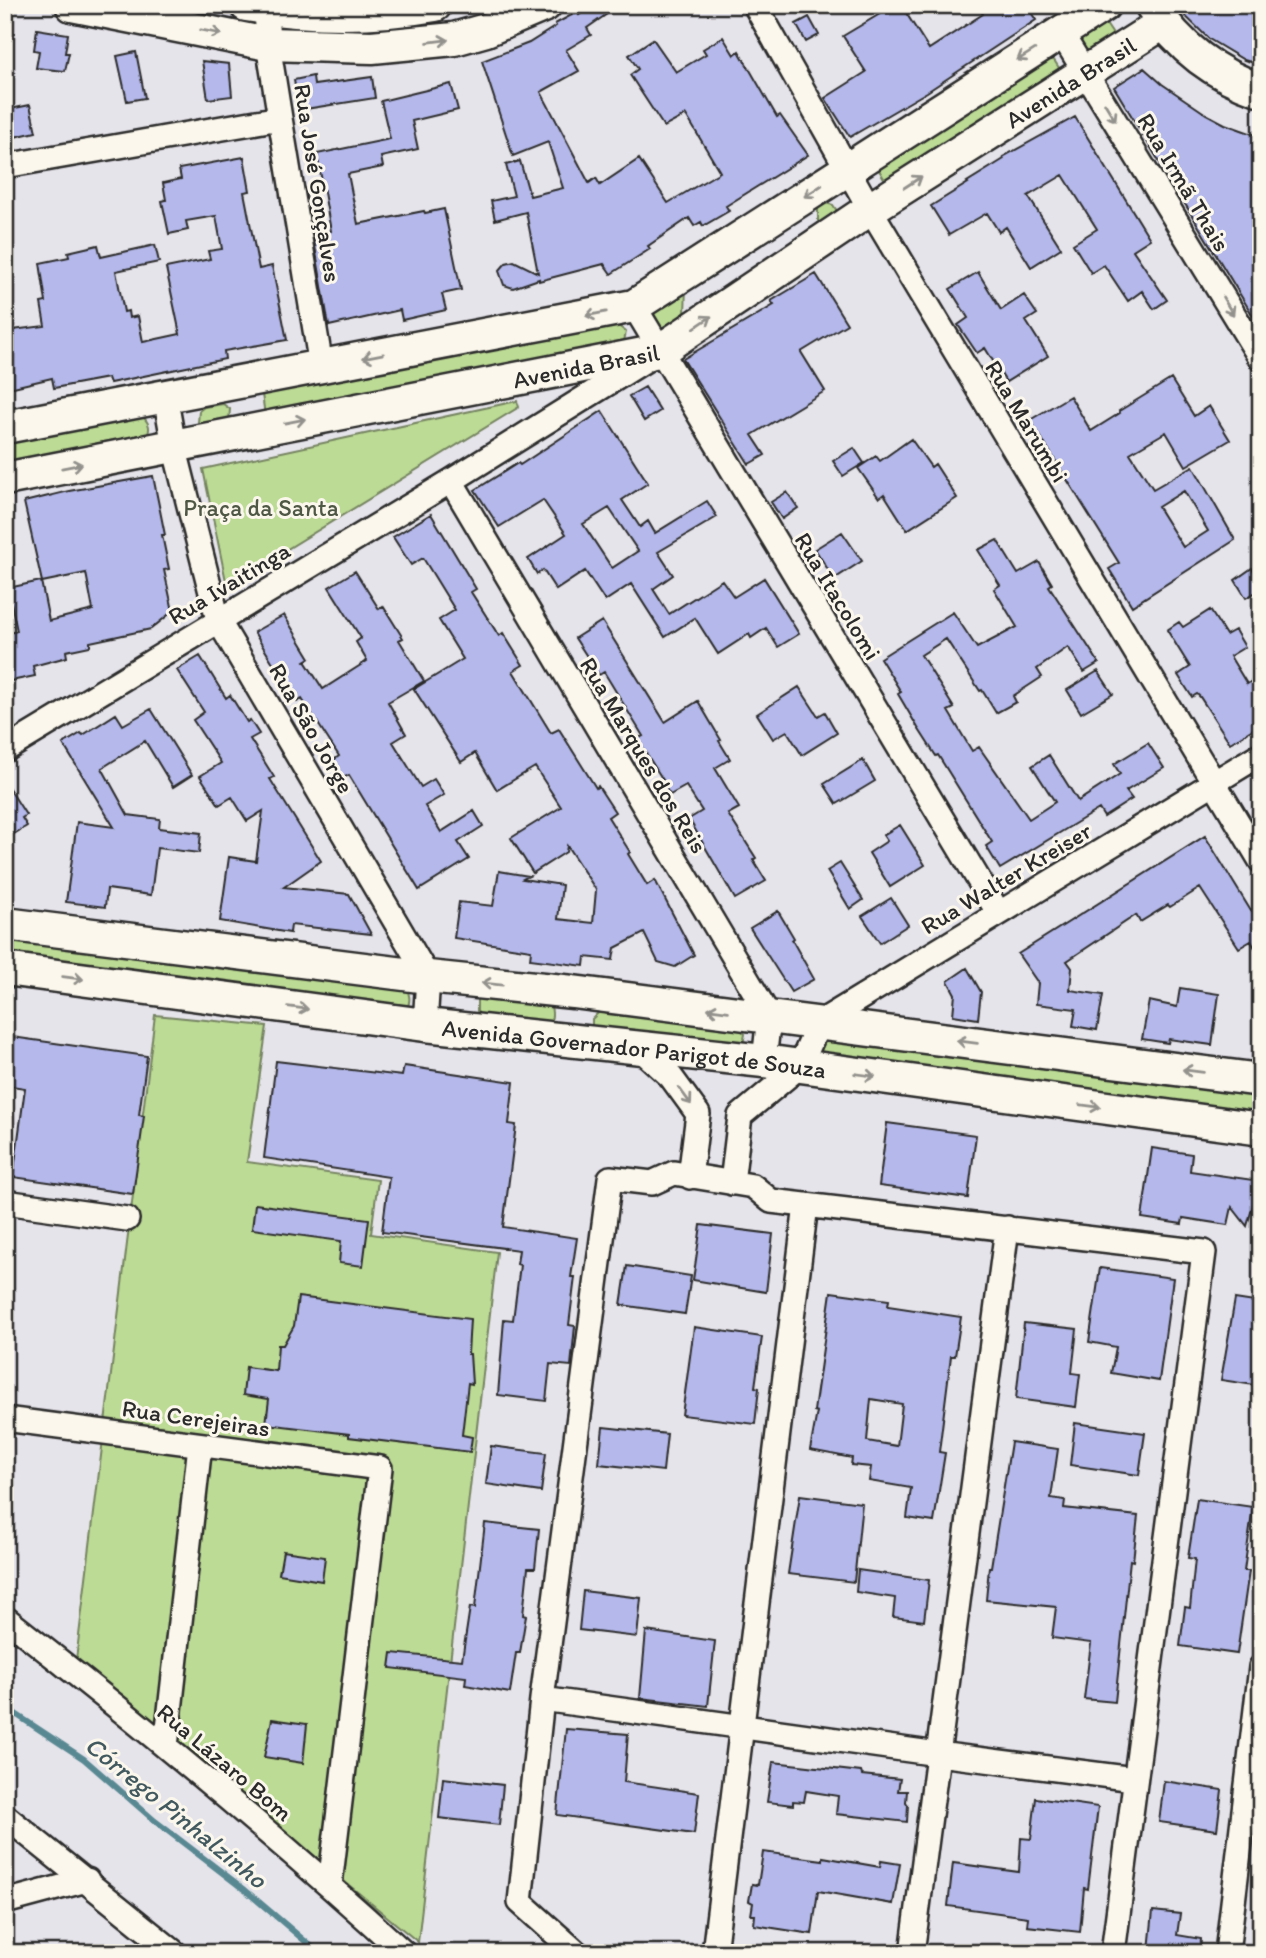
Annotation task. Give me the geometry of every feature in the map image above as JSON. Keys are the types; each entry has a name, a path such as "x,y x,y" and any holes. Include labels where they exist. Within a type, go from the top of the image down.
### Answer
{"street":[{"path":"72,5 268,44 372,47 440,41 486,30 545,5"},
{"path":"256,7 348,13 405,10 435,5"},
{"name":"Rua Marumbi","path":"755,5 870,209 1261,861"},
{"name":"Avenida Brasil","path":"5,427 634,306 1104,5"},
{"name":"Rua José Gonçalves","path":"256,7 268,44 321,366"},
{"path":"1157,14 1199,59 1221,74 1261,90"},
{"name":"Avenida Brasil","path":"5,479 659,351 870,209 1086,72 1157,14"},
{"name":"Rua Irmã Thais","path":"1061,33 1261,359"},
{"path":"5,166 280,118"},
{"name":"Rua Itacolomi","path":"634,306 998,912"},
{"name":"Rua Ivaitinga","path":"5,750 451,481 659,351"},
{"path":"260,428 245,408 245,398 249,389 264,376"},
{"name":"Rua São Jorge","path":"165,395 174,446 218,620 428,977"},
{"name":"Rua Marques dos Reis","path":"451,481 769,1016"},
{"name":"Rua Walter Kreiser","path":"819,1023 1261,754"},
{"name":"Avenida Governador Parigot de Souza","path":"5,924 769,1016 1261,1080"},
{"name":"Avenida Governador Parigot de Souza","path":"5,969 425,1025 764,1061 1261,1129"},
{"path":"425,1025 428,977"},
{"path":"764,1061 769,1016"},
{"path":"732,1183 740,1116 800,1066 819,1023"},
{"path":"638,1047 671,1077 698,1114 690,1177"},
{"path":"577,1953 520,1902 542,1699 610,1178 652,1183 674,1173 752,1186 771,1201 1205,1252 1113,1953"},
{"path":"5,1202 127,1219"},
{"path":"714,1953 806,1205"},
{"path":"912,1953 1007,1228"},
{"name":"Rua Cerejeiras","path":"5,1419 380,1468 330,1885"},
{"path":"166,1746 200,1445"},
{"name":"Rua Lázaro Bom","path":"5,1618 166,1746 330,1885 404,1953"},
{"path":"1227,1953 1251,1849 1261,1667"},
{"path":"542,1699 1134,1779"},
{"path":"5,1816 175,1953"},
{"path":"5,1902 87,1880"}],"green space":[{"path":"1102,18 1116,39 1089,57 1075,35"},
{"path":"1050,54 1063,74 888,185 876,165"},
{"path":"825,203 833,205 839,214 818,230 818,207"},
{"path":"686,287 685,314 658,330 649,311"},
{"path":"616,324 626,332 623,346 265,416 262,394"},
{"name":"Praça da Santa","path":"517,401 519,407 227,586 203,469"},
{"path":"223,404 230,409 229,421 201,427 198,423 199,411 204,407"},
{"path":"143,417 149,426 147,436 5,464 5,444"},
{"path":"5,936 406,987 409,1001 406,1010 5,963"},
{"path":"485,994 550,1004 551,1020 546,1029 482,1020 477,1011 477,999"},
{"path":"600,1011 737,1025 745,1034 743,1044 592,1030 592,1019"},
{"path":"155,1015 267,1026 247,1162 378,1180 371,1234 497,1252 418,1942 76,1660"},
{"path":"837,1039 1261,1092 1261,1120 819,1056 825,1041"}],"building":[{"path":"593,5 620,5 587,28 591,35 566,50 579,71 541,92 589,183 596,178 600,185 639,159 668,203 720,172 686,115 664,127 630,75 638,69 629,55 653,39 676,72 706,54 703,49 723,37 734,55 739,51 777,117 780,115 808,155 726,206 729,211 703,226 701,222 694,226 689,218 648,246 650,249 611,274 604,264 513,288 504,285 499,271 506,263 514,261 538,273 526,212 495,220 491,201 514,196 506,165 520,161 530,196 563,188 548,142 513,156 482,61 529,43 556,26 555,24 577,12 579,15"},
{"path":"895,5 901,5 929,49 983,14 977,5 1026,5 1036,20 927,92 850,137 825,98 866,72 843,36"},
{"path":"1174,5 1261,5 1261,65 1244,60 1209,39"},
{"path":"809,17 819,35 806,42 796,24"},
{"path":"37,29 68,34 65,53 69,53 65,71 36,68 39,51 34,50"},
{"path":"136,52 145,98 127,101 117,56"},
{"path":"202,61 229,64 232,96 208,99"},
{"path":"1144,68 1162,84 1206,114 1261,137 1261,329 1114,87"},
{"path":"313,76 314,85 372,77 375,98 299,110 294,80"},
{"path":"451,84 458,110 412,121 418,149 381,157 383,167 348,174 358,224 444,209 461,290 442,294 446,310 402,320 400,310 329,326 313,235 331,231 317,154 390,139 381,101"},
{"path":"30,105 36,132 10,138 5,110"},
{"path":"1075,117 1150,239 1133,250 1167,300 1154,309 1142,291 1128,301 1104,265 1091,273 1073,244 1097,229 1063,175 1028,196 1061,248 1031,267 1006,227 999,232 987,213 949,235 931,206 1004,159 1003,157"},
{"path":"244,157 250,191 244,192 259,269 272,266 287,340 224,351 225,359 110,383 108,378 54,388 52,378 5,389 5,331 45,326 41,303 46,302 40,263 69,257 68,252 98,245 101,257 155,245 159,262 116,271 124,312 128,311 129,318 138,316 143,342 180,334 166,268 210,259 208,251 222,249 216,216 186,221 188,230 169,234 162,201 166,200 163,183 181,179 179,169"},
{"path":"978,272 1001,310 1024,295 1037,314 1026,321 1048,356 1006,382 985,348 977,353 958,325 968,318 950,289"},
{"path":"816,274 847,324 801,352 825,391 752,435 765,455 749,464 683,359 774,305 771,301"},
{"path":"1171,379 1194,416 1209,406 1230,440 1186,466 1166,432 1130,453 1153,489 1193,466 1235,540 1132,606 1109,569 1119,563 1030,420 1070,396 1091,431 1120,413 1119,411","holes":["1184,491 1208,531 1183,547 1158,507"]},
{"path":"645,387 660,411 644,421 629,396"},
{"path":"602,411 648,483 622,500 640,527 648,521 655,533 707,501 717,517 658,552 673,575 653,589 669,614 722,580 734,597 764,578 799,634 778,647 766,628 751,638 749,634 718,654 695,618 665,637 631,584 605,601 585,571 556,590 543,570 537,574 528,559 566,534 543,500 499,527 475,490 518,463 520,465","holes":["609,508 638,551 612,568 583,524"]},
{"path":"911,439 931,467 935,464 957,498 907,530 884,494 879,498 858,468 876,456 880,461"},
{"path":"854,448 864,463 843,476 833,461"},
{"path":"153,476 165,535 162,535 169,569 164,570 173,611 151,629 90,642 90,646 66,651 67,657 33,666 35,676 11,681 5,654 5,634 17,631 8,588 41,581 49,621 93,610 86,573 42,582 24,502"},
{"path":"787,492 798,508 782,519 771,502"},
{"path":"431,514 476,589 471,592 499,636 503,633 523,665 513,671 551,733 559,729 596,788 598,786 615,812 608,817 647,885 655,880 694,955 675,967 658,962 644,933 615,948 613,960 585,957 584,966 530,959 531,950 454,938 459,902 493,906 499,871 529,876 523,879 562,885 558,919 593,923 596,890 567,846 566,852 533,873 511,838 561,807 535,767 497,790 475,753 461,762 414,689 463,659 439,620 455,610 423,558 411,565 393,537"},
{"path":"842,532 862,561 834,579 815,549"},
{"path":"997,540 1018,574 1039,562 1052,584 1049,586 1099,663 1084,672 1068,647 1037,669 1042,677 1013,696 1016,702 996,713 946,639 921,655 954,708 948,711 972,751 979,747 1029,819 1055,802 1032,766 1049,755 1078,801 1120,774 1114,764 1148,743 1164,768 1126,791 1132,799 1104,817 1099,809 1000,869 986,846 992,842 918,728 898,694 901,692 880,658 953,612 977,648 1017,627 994,589 1000,585 978,550"},
{"path":"1252,568 1261,583 1261,589 1246,598 1235,580"},
{"path":"355,571 379,609 383,606 403,638 399,640 424,681 388,702 406,734 393,742 421,787 434,779 444,795 425,806 441,832 474,811 483,826 458,842 469,859 419,890 349,775 341,779 331,762 339,756 302,699 297,702 254,632 284,615 310,658 305,661 323,689 367,661 356,642 361,638 329,587"},
{"path":"1210,610 1226,635 1235,630 1245,647 1230,656 1247,684 1261,675 1261,724 1230,743 1200,697 1197,694 1192,697 1178,675 1190,667 1167,630 1179,622 1183,627"},
{"path":"602,621 665,722 698,701 721,740 719,741 730,759 715,768 739,808 728,814 756,858 753,860 766,881 735,899 689,819 702,811 686,786 670,795 637,739 643,736 604,672 599,675 575,638"},
{"path":"200,656 226,698 230,695 247,722 250,720 259,734 250,739 274,777 270,779 321,861 284,887 349,894 371,934 291,925 290,933 220,921 229,857 256,861 263,811 247,821 232,797 219,805 200,776 221,763 193,720 204,712 177,670"},
{"path":"1098,671 1113,694 1081,713 1067,690"},
{"path":"799,687 818,716 825,712 837,733 802,755 787,731 773,739 757,714"},
{"path":"151,709 192,775 173,787 145,741 102,768 128,815 160,819 159,828 201,833 199,853 157,848 151,895 107,889 105,907 66,902 77,822 114,827 63,744 116,714 123,725"},
{"path":"863,760 875,781 837,804 824,784"},
{"path":"5,782 26,815 22,818 27,826 14,834 9,826 5,829"},
{"path":"900,825 925,865 890,887 869,853 887,841 883,835"},
{"path":"1205,836 1251,911 1261,906 1261,958 1251,941 1239,948 1200,888 1140,922 1136,915 1067,961 1072,968 1070,990 1103,995 1097,1030 1073,1026 1076,1009 1036,1004 1038,983 1018,954"},
{"path":"840,863 863,900 850,909 827,871"},
{"path":"891,898 908,925 880,943 862,916"},
{"path":"778,911 814,979 791,992 750,928"},
{"path":"967,968 981,992 978,1019 953,1015 955,994 948,981"},
{"path":"1180,988 1219,994 1212,1045 1169,1039 1168,1043 1142,1039 1149,1001 1177,1007"},
{"path":"5,1036 147,1056 139,1115 144,1116 133,1194 13,1177 25,1088 5,1085"},
{"path":"276,1061 402,1076 404,1066 514,1082 509,1124 516,1125 503,1227 577,1238 571,1277 575,1277 569,1325 575,1326 571,1366 550,1364 546,1401 498,1395 504,1319 513,1320 520,1265 517,1264 519,1250 382,1232 389,1177 264,1158"},
{"path":"887,1123 976,1135 968,1198 879,1186"},
{"path":"1152,1148 1192,1154 1190,1171 1260,1181 1247,1226 1232,1207 1228,1225 1183,1218 1182,1224 1142,1218"},
{"path":"255,1204 369,1219 363,1266 339,1263 341,1241 252,1229"},
{"path":"701,1225 773,1234 766,1292 693,1280"},
{"path":"627,1266 691,1276 685,1314 621,1305"},
{"path":"1100,1268 1173,1278 1159,1381 1111,1373 1116,1347 1089,1342"},
{"path":"831,1292 889,1300 888,1306 961,1317 955,1356 951,1356 939,1452 945,1453 934,1522 907,1518 911,1488 869,1481 871,1467 851,1465 852,1458 810,1450 817,1412 814,1411","holes":["871,1399 902,1404 897,1446 867,1441"]},
{"path":"298,1297 470,1319 468,1354 472,1384 468,1383 462,1435 472,1437 470,1452 266,1424 269,1399 243,1395 246,1367 276,1371 278,1345 283,1345 294,1326"},
{"path":"1235,1299 1261,1303 1261,1386 1221,1380"},
{"path":"1024,1323 1077,1329 1072,1373 1080,1374 1076,1407 1016,1399"},
{"path":"694,1327 762,1337 755,1387 759,1388 755,1424 682,1415"},
{"path":"1075,1423 1145,1433 1139,1475 1070,1465"},
{"path":"603,1427 667,1434 663,1471 599,1464"},
{"path":"1011,1442 1058,1449 1051,1498 1065,1500 1064,1508 1138,1516 1133,1561 1130,1560 1115,1702 1084,1699 1091,1643 1052,1638 1056,1607 986,1600 989,1567"},
{"path":"491,1446 546,1453 541,1492 486,1484"},
{"path":"800,1495 862,1503 854,1582 788,1574"},
{"path":"1197,1499 1253,1507 1244,1571 1249,1571 1237,1654 1180,1646 1185,1607 1190,1608 1195,1559 1188,1558"},
{"path":"485,1523 539,1529 535,1568 528,1568 523,1615 526,1616 520,1653 516,1653 510,1693 465,1685 466,1677 390,1668 392,1653 462,1660 470,1607 475,1608"},
{"path":"283,1551 325,1557 322,1581 279,1574"},
{"path":"858,1570 929,1580 924,1621 893,1617 895,1598 856,1592"},
{"path":"583,1591 641,1598 637,1637 579,1630"},
{"path":"646,1631 715,1641 708,1706 640,1698"},
{"path":"272,1719 307,1724 303,1763 264,1757"},
{"path":"566,1729 628,1734 624,1782 699,1793 694,1834 557,1815"},
{"path":"773,1762 900,1779 898,1791 907,1791 907,1822 836,1814 838,1796 806,1791 804,1802 793,1801 793,1805 767,1802"},
{"path":"443,1778 503,1785 499,1825 439,1818"},
{"path":"1164,1781 1222,1790 1217,1830 1159,1822"},
{"path":"1036,1798 1098,1807 1088,1889 1084,1888 1080,1932 1027,1926 1028,1917 948,1906 953,1863 1019,1872 1021,1838 1031,1839"},
{"path":"763,1852 823,1860 823,1857 880,1867 881,1861 900,1864 893,1904 818,1891 812,1934 754,1925 755,1915 751,1915 753,1903 749,1901 752,1884 758,1885"},
{"path":"1153,1911 1180,1914 1177,1935 1201,1939 1200,1953 1149,1950"}],"waterway":[{"name":"Córrego Pinhalzinho","path":"5,1707 84,1759 155,1821 245,1890 319,1953"}]}
